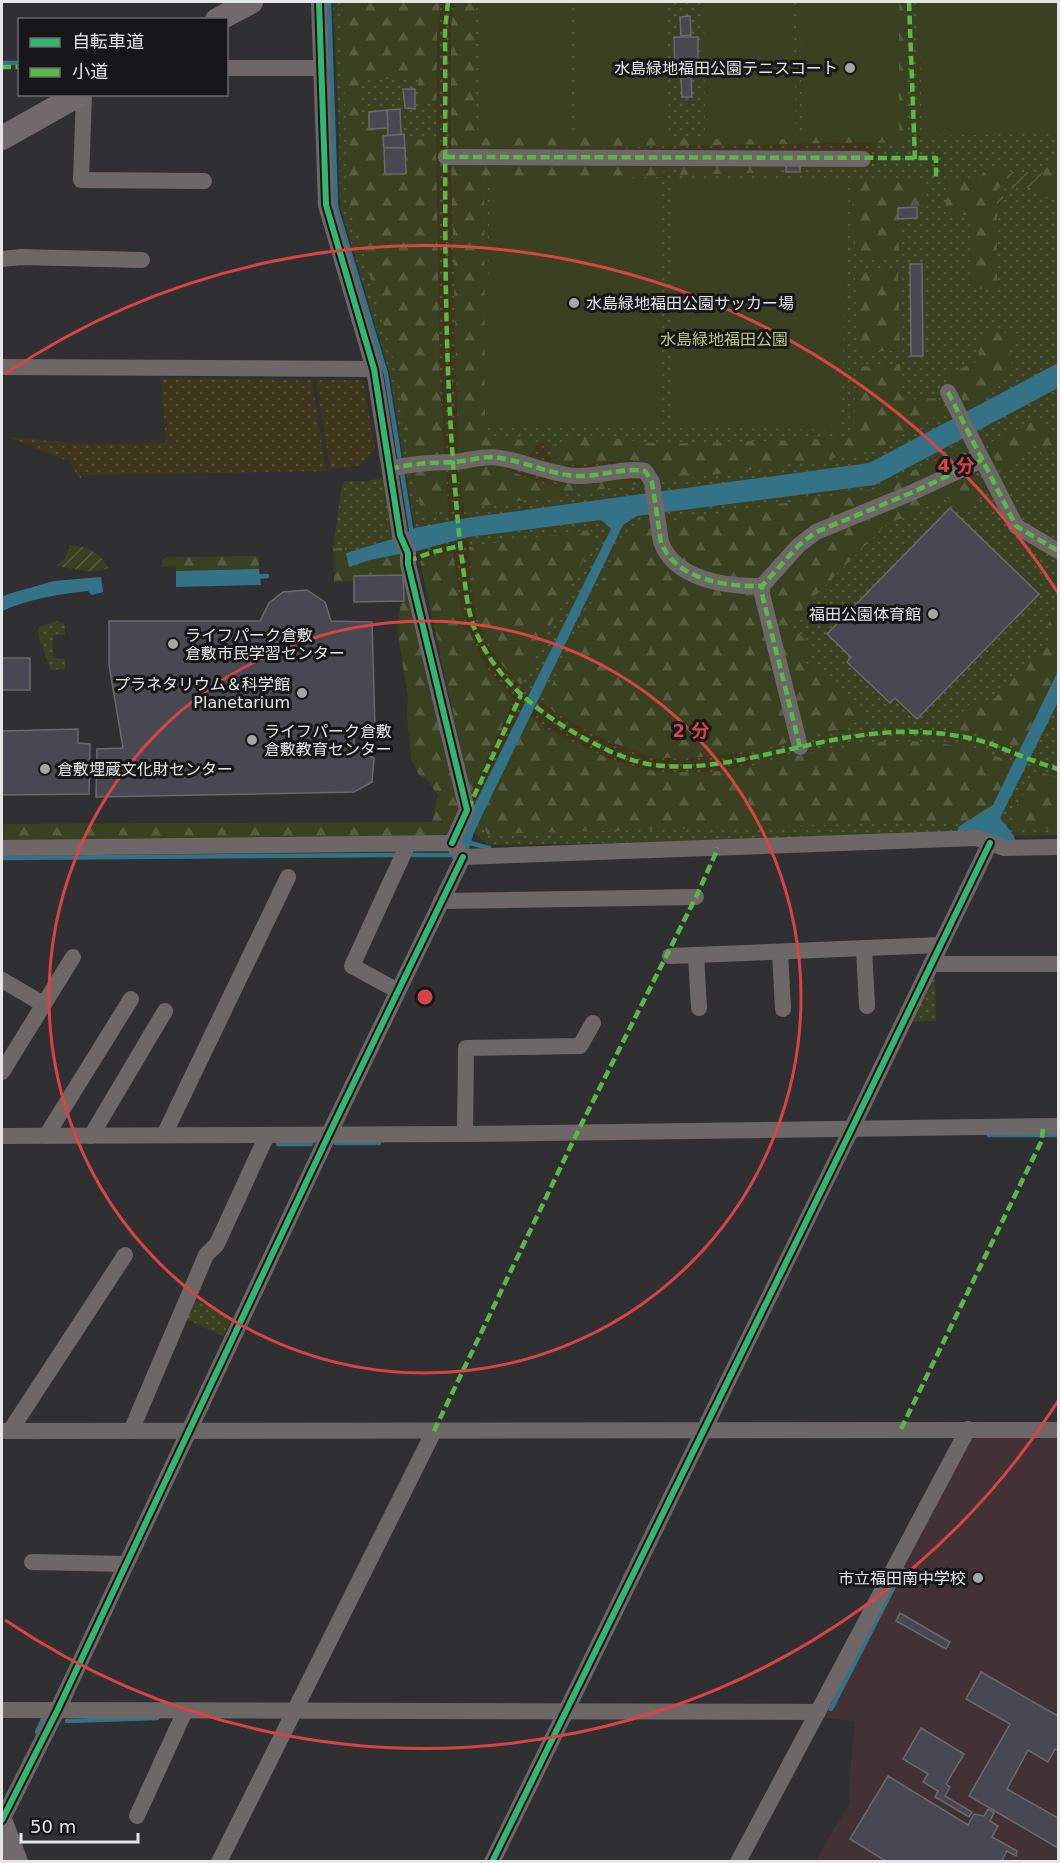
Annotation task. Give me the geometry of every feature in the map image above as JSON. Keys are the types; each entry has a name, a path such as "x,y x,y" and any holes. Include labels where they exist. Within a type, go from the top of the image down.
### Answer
{"street":[{"path":"221,18 250,2"},
{"path":"319,2 326,205 374,369 397,467 400,535 408,553 408,564 467,810 452,843"},
{"path":"228,69 321,64"},
{"path":"2,138 78,96"},
{"path":"82,96 81,180 204,181"},
{"path":"446,157 863,159"},
{"path":"2,259 21,256 142,260"},
{"path":"2,367 374,369"},
{"path":"948,392 1016,526 1059,551"},
{"path":"397,467 497,457 545,471 575,476 622,470 645,471 652,482 661,542 670,559 687,572 699,577 749,586 762,586"},
{"path":"800,747 762,594 762,586 798,546 816,532 911,493 982,460"},
{"path":"463,857 977,838 1005,848 1059,847"},
{"path":"2,848 452,843"},
{"path":"452,843 463,857"},
{"path":"492,1862 990,843"},
{"path":"398,991 352,966 408,844"},
{"path":"2,1820 57,1710 328,1134 463,857"},
{"path":"164,1135 288,878"},
{"path":"441,901 696,897"},
{"path":"670,957 940,945"},
{"path":"864,948 867,1006"},
{"path":"780,952 783,1010"},
{"path":"696,955 699,1008"},
{"path":"2,1072 73,957"},
{"path":"931,964 1059,964"},
{"path":"2,980 43,1004"},
{"path":"46,1136 131,999"},
{"path":"91,1136 165,1011"},
{"path":"465,1134 465,1048 580,1046 593,1023"},
{"path":"2,1136 465,1134 1059,1126"},
{"path":"131,1431 206,1255 217,1244 267,1135"},
{"path":"6,1431 125,1255"},
{"path":"738,1862 968,1429"},
{"path":"6,1431 1059,1430"},
{"path":"219,1862 434,1431"},
{"path":"32,1562 125,1564"},
{"path":"2,1710 818,1712"},
{"path":"137,1816 186,1711"},
{"path":"2,1826 16,1862"}],"shaded area":[{"name":"市立福田南中学校","path":"972,1438 1058,1438 1058,1861 823,1862 817,1858 849,1804 855,1721 823,1718"}],"green space":[{"name":"水島緑地福田公園","path":"333,2 1058,2 1058,835 488,845 474,832 468,783 420,561 390,375 340,206"},
{"path":"341,2 440,2 437,37 437,101 419,102 418,78 359,80 361,128 383,128 385,174 406,174 405,140 436,139 440,385 445,457 411,459 397,373 349,202"},
{"path":"454,2 475,2 477,138 669,137 705,139 898,135 899,2 904,2 906,142 451,152 451,25"},
{"name":"水島緑地福田公園テニスコート","path":"479,2 571,2 572,138 480,138"},
{"name":"水島緑地福田公園テニスコート","path":"575,2 667,2 669,137 577,138"},
{"name":"水島緑地福田公園テニスコート","path":"704,2 794,2 796,139 705,139"},
{"name":"水島緑地福田公園テニスコート","path":"799,2 899,2 899,135 803,137"},
{"path":"919,2 1058,2 1058,133 922,136"},
{"path":"1058,160 1058,199 1041,198 1040,187 1045,161"},
{"path":"782,163 781,172 680,175 682,164"},
{"path":"451,164 668,166 659,177 484,181 485,435 539,442 527,460 491,451 458,453"},
{"path":"1006,167 1008,181 997,190 997,288 972,289 971,215 946,214 946,181 979,179 987,169"},
{"path":"1006,172 1043,172 1040,187 1003,189 1003,209 997,210 997,190 1007,181"},
{"name":"水島緑地福田公園サッカー場","path":"490,177 661,180 658,428 486,425"},
{"path":"926,178 927,207 898,208 899,256 856,258 851,182"},
{"name":"水島緑地福田公園サッカー場","path":"674,180 846,182 842,430 671,427"},
{"path":"898,270 900,351 857,352 855,271"},
{"path":"987,332 1019,333 1020,340 1008,346 1012,362 997,389 969,410 949,373 979,361 978,342"},
{"path":"900,364 903,400 938,398 946,410 871,453 667,481 655,475 551,467 550,446 584,435 662,444 854,438 856,367"},
{"path":"1037,419 1058,439 1057,452 1042,455 1038,442 1021,453 1014,461 1010,471 1002,473 987,444"},
{"path":"964,445 971,458 800,539 759,576 724,580 692,569 668,546 662,522 876,489"},
{"path":"498,464 515,473 614,477 644,483 464,509 458,465"},
{"path":"446,466 449,509 423,518 411,469"},
{"path":"975,468 989,490 968,512 947,498 884,526 789,622 813,649 805,662 821,674 864,717 850,726 806,737 778,638 769,583 815,537"},
{"path":"386,477 399,537 346,553 344,547 333,549 344,481 367,481"},
{"path":"653,523 665,561 752,593 757,598 791,742 758,750 705,758 654,757 597,736 564,718 543,703 625,534 634,526"},
{"path":"590,530 595,537 521,685 506,670 486,639 476,604 469,547"},
{"path":"70,545 92,551 102,558 108,568 89,571 56,566 65,558"},
{"path":"344,547 350,567 370,560 405,553 458,799 458,811 447,833 435,838 2,841 2,824 432,822 438,795 427,780 419,775 411,759 408,699 397,629 401,604 404,601 403,576 355,576 354,581 334,582 333,549"},
{"path":"453,553 465,622 494,678 514,699 471,793 420,561"},
{"path":"259,556 259,569 176,571 176,566 162,567 162,560 167,557"},
{"path":"1058,600 1058,671 1021,749 992,737 947,728 972,702 995,698 1048,643 1048,625"},
{"path":"57,621 63,622 65,635 53,635 53,658 65,659 65,669 51,670 37,631 41,626"},
{"path":"529,716 549,730 613,760 658,772 711,772 875,742 914,741 971,747 1013,763 993,805 967,821 487,834 481,817"},
{"path":"1037,771 1058,778 1058,829 1018,829 1011,815"},
{"path":"935,975 936,1021 909,1022 929,978"},
{"path":"195,1300 232,1317 223,1336 186,1319"}],"sand":[{"path":"440,2 454,2 451,25 451,151 876,142 876,164 800,161 451,164 458,453 491,451 527,460 539,442 550,446 551,467 632,460 639,467 649,492 643,483 614,477 547,485 498,464 458,466 467,518 449,522 440,385 439,330 436,139 437,37"},
{"path":"161,378 312,380 326,471 82,475 80,480 70,462 8,437 82,444 166,443"},
{"path":"316,380 363,380 375,449 360,466 330,469"},
{"path":"468,537 473,594 480,626 501,663 530,694 469,818 471,793 514,699 494,678 484,663 465,622 453,553 420,561 419,551"},
{"path":"538,700 595,735 646,755 690,758 748,751 752,766 711,772 658,772 613,760 549,730 530,716"}],"water":[{"path":"1058,363 1058,388 875,485 637,516 623,525 474,832 468,852 457,840 611,529 601,520 468,537 413,552 405,533 415,528 467,518 869,463"},
{"path":"399,537 405,553 349,567 346,553"},
{"path":"259,569 261,585 176,587 176,571"},
{"path":"101,577 103,592 92,595 88,591 55,595 2,611 2,597 8,594 54,581"},
{"path":"1058,671 1058,702 1000,818 1014,836 1015,841 958,837 958,827 993,805"}],"building":[{"path":"690,16 691,35 681,36 680,17"},
{"path":"674,37 698,37 698,75 675,75"},
{"path":"691,77 692,97 682,97 681,78"},
{"path":"403,89 415,89 415,109 405,108"},
{"path":"400,109 401,134 388,136 387,110"},
{"path":"387,110 388,128 369,129 369,112"},
{"path":"404,134 405,148 384,148 383,136"},
{"path":"384,148 405,148 406,174 385,174"},
{"path":"800,161 800,172 786,172 786,162"},
{"path":"917,207 917,218 898,219 898,208"},
{"path":"910,264 922,264 923,356 911,356"},
{"name":"福田公園体育館","path":"950,508 1039,594 917,719 895,698 890,703 847,662 851,657 827,634"},
{"path":"403,575 404,601 354,602 354,576"},
{"path":"307,590 325,602 331,621 372,622 375,728 354,729 354,748 374,758 372,782 354,792 96,797 97,749 123,748 109,665 109,621 260,621 269,603 283,592"},
{"path":"2,658 30,658 30,690 2,690"},
{"name":"倉敷埋蔵文化財センター","path":"78,729 78,743 90,744 89,794 2,795 2,731"},
{"path":"900,1613 950,1642 946,1649 896,1621"},
{"path":"981,1672 1058,1716 1058,1751 1055,1749 1048,1762 1028,1750 1007,1789 1058,1818 1058,1848 969,1796 1010,1724 966,1699"},
{"path":"921,1728 964,1754 946,1784 950,1787 945,1796 972,1812 969,1817 935,1797 938,1791 923,1782 928,1774 903,1759"},
{"path":"888,1776 968,1825 974,1814 984,1816 988,1809 994,1813 990,1821 998,1826 992,1837 1017,1851 1016,1856 1007,1851 1001,1862 887,1862 850,1839"}],"waterway":[{"path":"329,2 336,207 386,374 412,535"},
{"path":"2,63 18,63"},
{"path":"254,577 267,576"},
{"path":"466,842 489,848"},
{"path":"2,858 395,855"},
{"path":"413,855 453,855 454,857"},
{"path":"989,1135 1040,1135"},
{"path":"1046,1135 1058,1135"},
{"path":"336,1143 379,1143"},
{"path":"278,1144 311,1144"},
{"path":"831,1709 903,1569"},
{"path":"37,1732 43,1717"},
{"path":"67,1721 157,1718"}],"marked path":[{"path":"448,2 445,30 446,258 451,430 458,520 468,602 475,630 495,666 522,695 554,720 604,749 645,764 708,765 845,738 907,732 970,738 1058,769"},
{"path":"909,2 915,159"},
{"path":"2,67 18,67"},
{"path":"446,157 936,158 936,181"},
{"path":"948,392 1016,526 1058,551"},
{"path":"390,469 414,464 494,457 576,476 628,470 645,471 652,482 661,542 668,555 678,565 690,573 718,583 762,586"},
{"path":"800,747 762,594 762,586 798,546 816,532 911,493 982,460"},
{"path":"408,561 460,546"},
{"path":"468,809 521,695"},
{"path":"434,1431 578,1131 696,897 718,848"},
{"path":"901,1429 1042,1140 1043,1126"}],"cycle path":[{"path":"319,2 326,205 374,369 400,535 408,553 408,564 467,810 452,843"},
{"path":"492,1862 990,843"},
{"path":"2,1820 57,1711 329,1134 463,857"}],"place":[{"name":"水島緑地福田公園テニスコート","path":"850,68"},
{"name":"水島緑地福田公園サッカー場","path":"574,303"},
{"name":"福田公園体育館","path":"933,614"},
{"name":"ライフパーク倉敷 倉敷市民学習センター","path":"173,644"},
{"name":"プラネタリウム＆科学館 Planetarium","path":"302,693"},
{"name":"ライフパーク倉敷 倉敷教育センター","path":"252,740"},
{"name":"倉敷埋蔵文化財センター","path":"45,769"},
{"name":"市立福田南中学校","path":"978,1578"}]}
